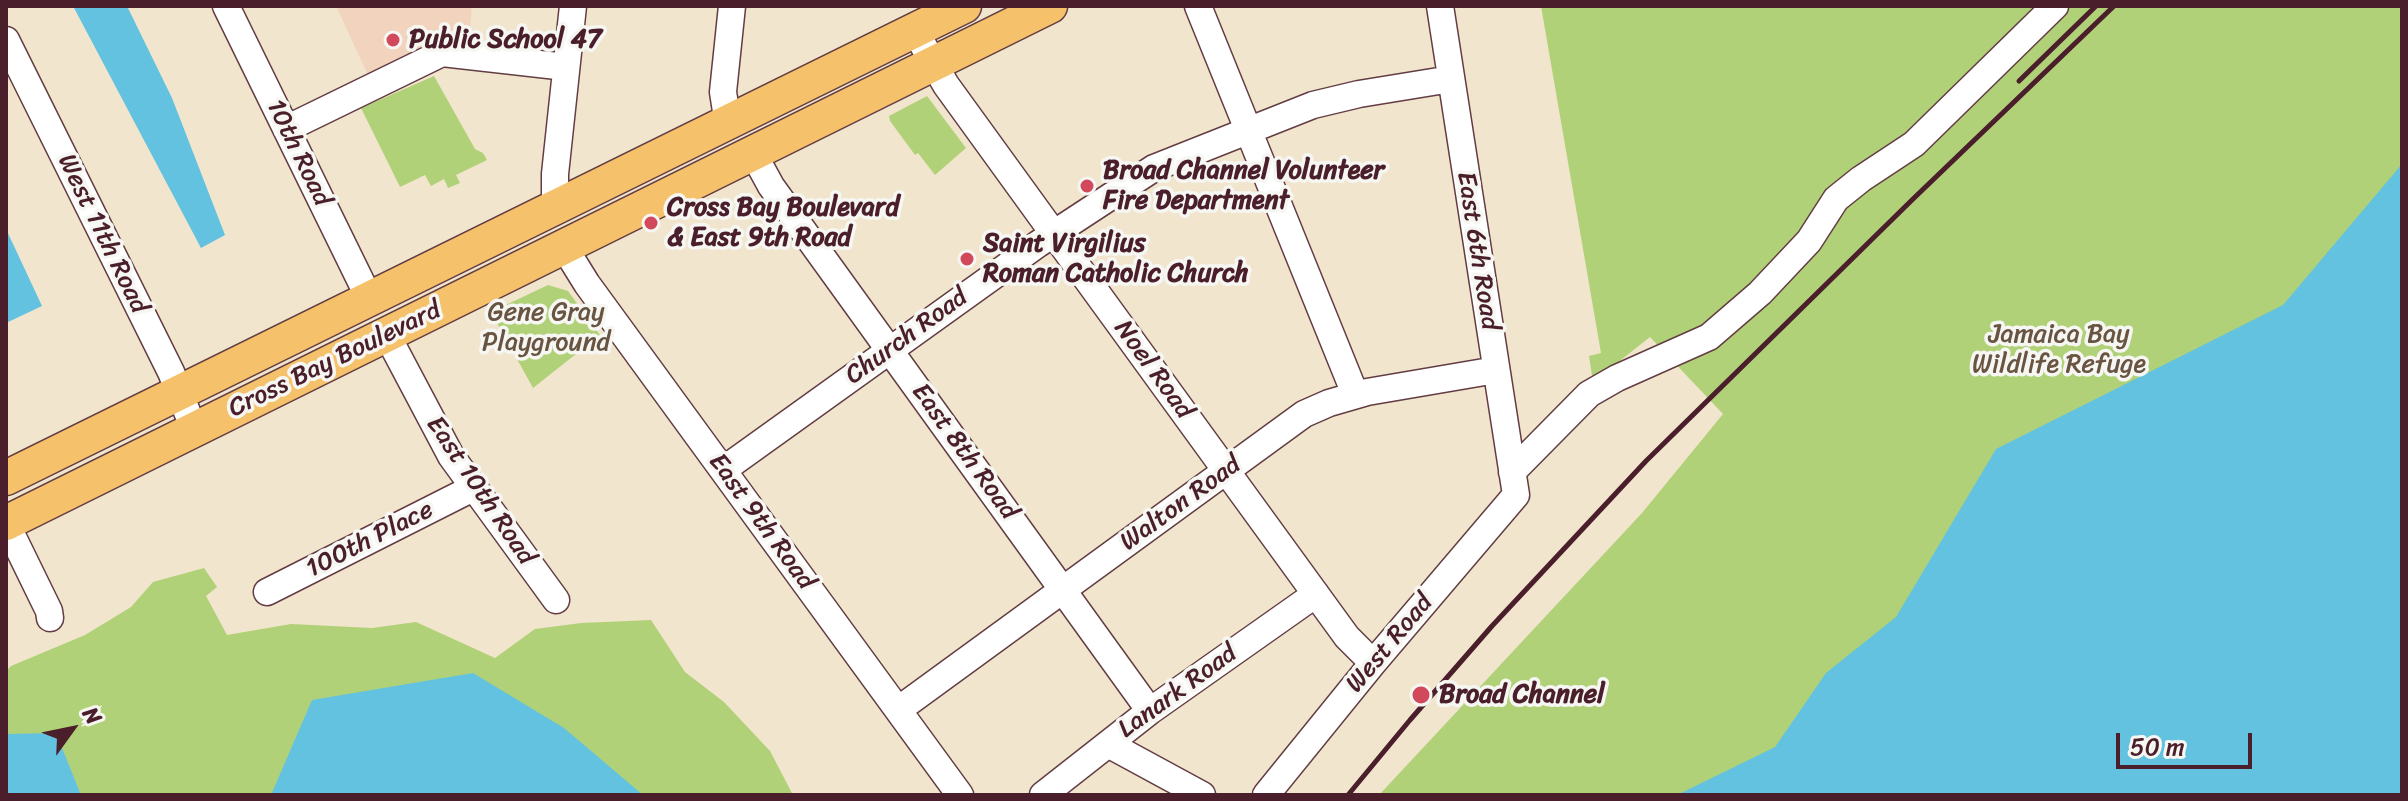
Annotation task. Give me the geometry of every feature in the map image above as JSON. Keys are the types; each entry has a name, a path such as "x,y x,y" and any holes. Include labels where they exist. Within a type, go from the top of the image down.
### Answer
{"main road":[{"name":"Cross Bay Boulevard","path":"6,478 964,6"},
{"name":"Cross Bay Boulevard","path":"6,523 1050,6"}],"street":[{"name":"10th Road","path":"226,6 370,300"},
{"path":"555,209 555,174 573,6"},
{"path":"728,124 723,86 732,6"},
{"path":"1198,6 1355,394"},
{"name":"East 6th Road","path":"1440,6 1514,484"},
{"name":"West Road","path":"1266,795 1589,394 1617,378 1709,337 1760,293 1809,241 1836,199 1914,144 2055,6"},
{"name":"Noel Road","path":"915,31 933,64 1054,234 1347,637 1373,663"},
{"name":"West 11th Road","path":"6,40 180,393 194,429"},
{"path":"286,129 442,53 566,67"},
{"name":"Church Road","path":"723,470 1054,234 1154,168 1328,101 1451,79"},
{"name":"East 8th Road","path":"753,153 771,186 1150,711"},
{"name":"East 9th Road","path":"564,247 587,284 960,795"},
{"name":"East 10th Road","path":"387,335 441,439 473,488 556,600"},
{"name":"Walton Road","path":"898,710 1304,414 1355,394 1496,370"},
{"name":"100th Place","path":"267,592 473,488"},
{"path":"6,523 50,618"},
{"name":"Lanark Road","path":"1043,795 1150,711 1316,594"},
{"path":"1108,744 1202,795"}],"shaded area":[{"name":"Public School 47","path":"336,6 472,6 469,41 436,39 368,75"}],"green space":[{"name":"Jamaica Bay Wildlife Refuge","path":"1541,6 2402,6 2402,795 1379,795 1642,513 1723,414 1650,337 1593,382 1589,356 1601,353"},
{"path":"434,76 475,149 483,153 487,160 456,175 460,183 448,188 444,179 431,186 425,175 400,187 361,108"},
{"path":"927,96 966,148 935,175 918,153 915,155 889,116"},
{"name":"Gene Gray Playground","path":"548,285 568,291 600,335 533,388 491,312"},
{"path":"204,568 217,587 206,596 227,635 291,624 372,628 416,622 495,658 535,629 581,623 651,620 685,672 724,702 770,751 793,795 6,795 6,671 11,666 85,635 131,607 153,582"}],"water":[{"path":"73,6 127,6 172,98 225,235 201,248"},
{"path":"2402,164 2402,795 1677,795 1775,747 1826,673 1896,617 1996,449 2283,305"},
{"path":"6,229 42,306 6,323"},
{"path":"473,673 564,728 643,795 271,795 312,700"},
{"path":"56,733 81,795 6,795 6,734"}],"railway":[{"path":"2019,81 2096,6"},
{"path":"1348,795 1492,626 1646,461 2114,6"}],"place":[{"name":"Public School 47","path":"393,40"},
{"name":"Broad Channel Volunteer Fire Department","path":"1087,186"},
{"name":"Cross Bay Boulevard & East 9th Road","path":"651,223"},
{"name":"Saint Virgilius Roman Catholic Church","path":"967,259"},
{"name":"Broad Channel","path":"1421,695"}]}
